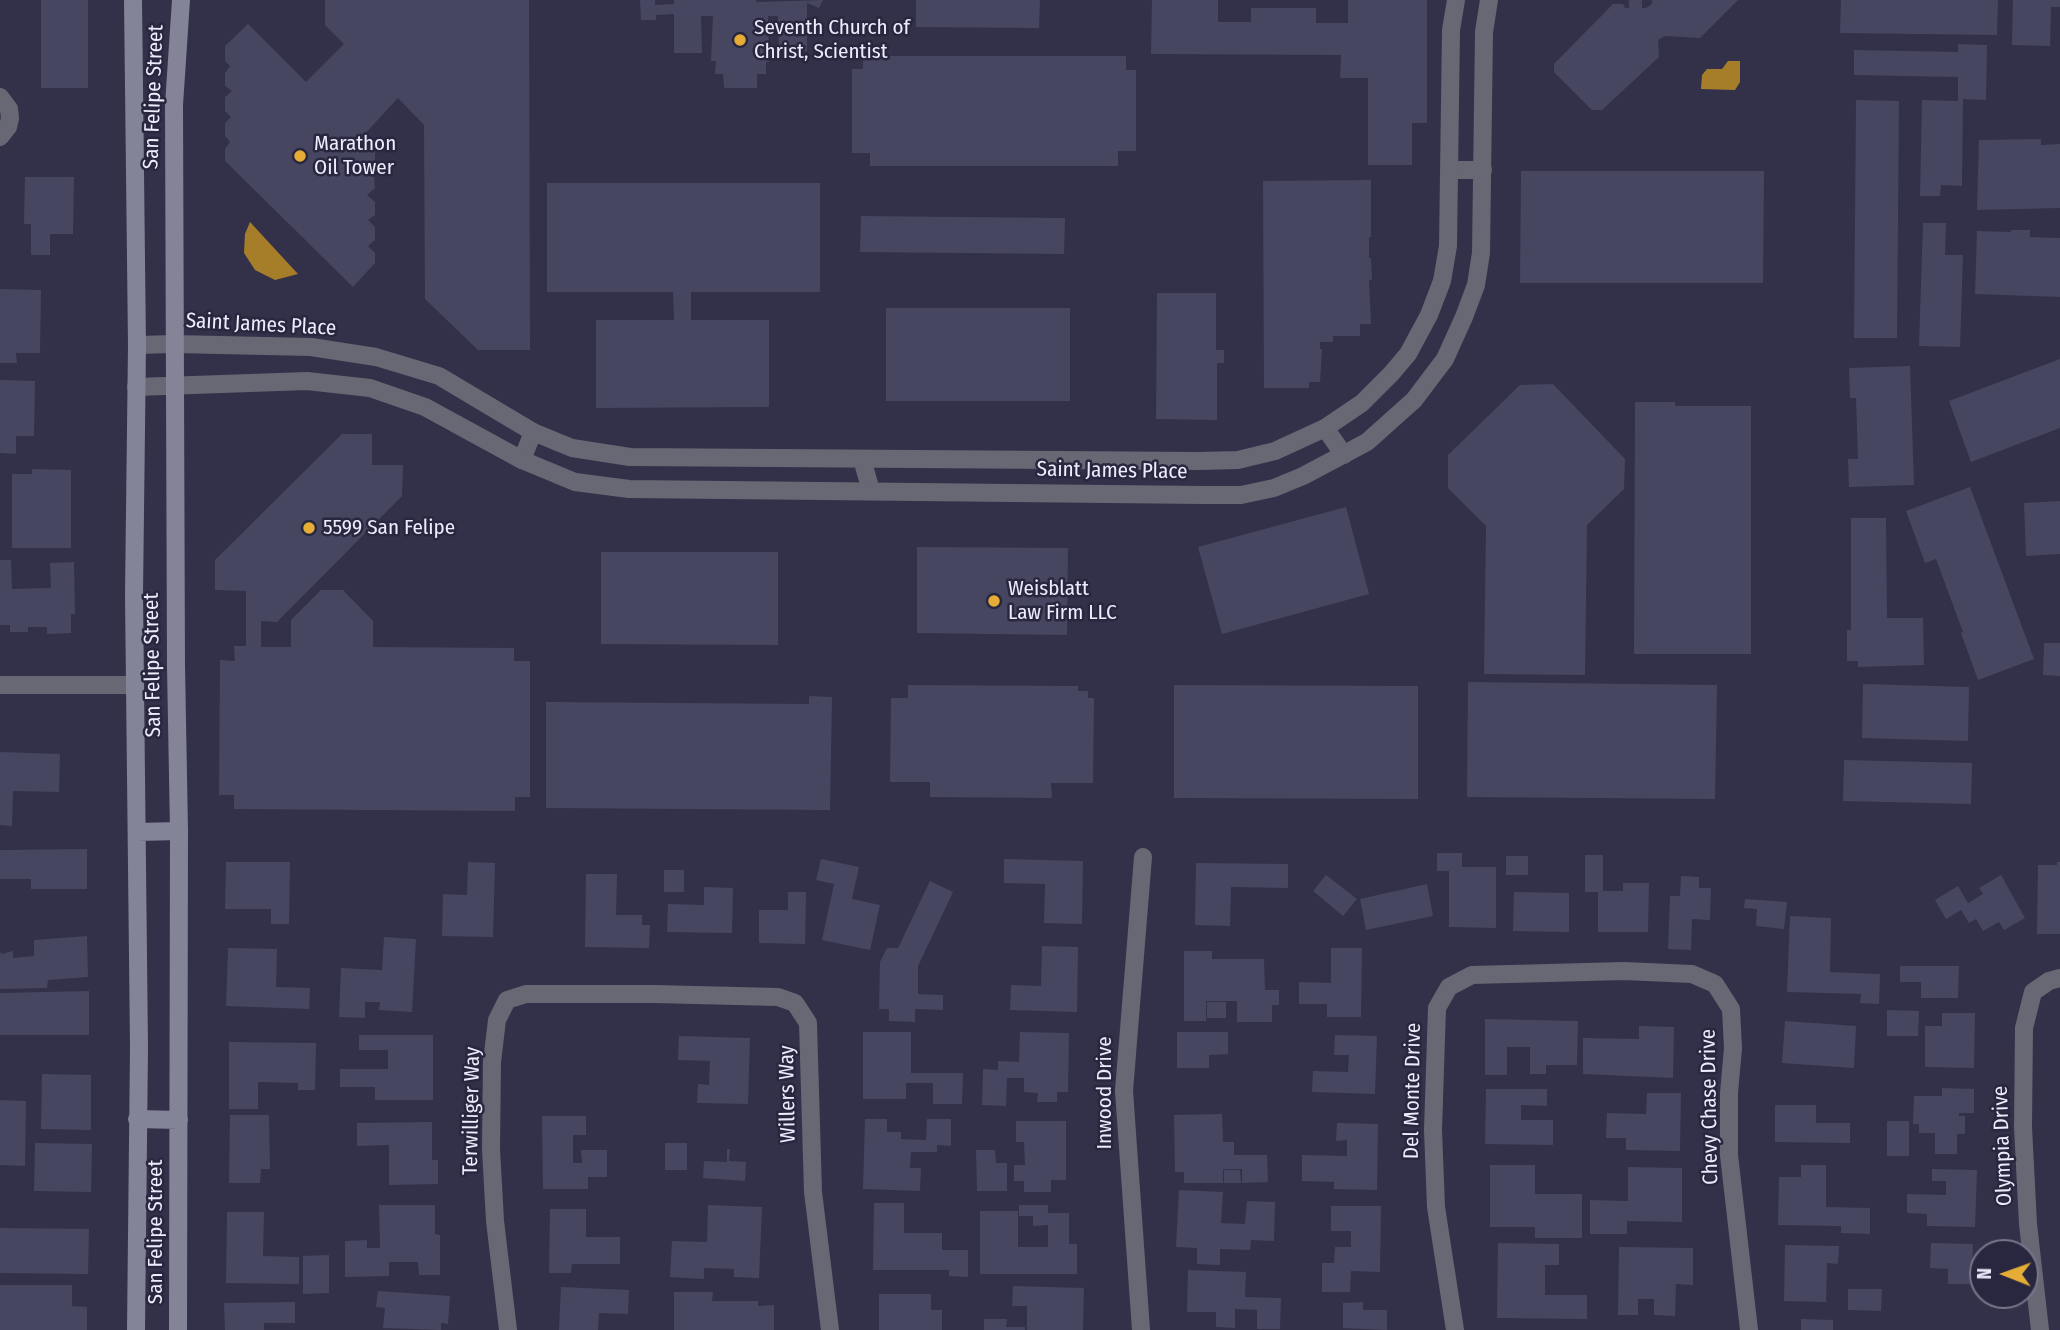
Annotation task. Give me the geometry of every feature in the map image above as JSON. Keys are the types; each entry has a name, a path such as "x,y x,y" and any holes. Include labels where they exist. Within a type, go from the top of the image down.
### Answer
{"main road":[{"name":"San Felipe Street","path":"178,1330 179,831 174,105 181,0"},
{"name":"San Felipe Street","path":"133,2 137,345 134,685 137,832 136,1330"},
{"path":"137,832 179,831"},
{"path":"137,1119 179,1120"}],"street":[{"path":"1456,0 1451,30 1450,170 1483,170 1484,32 1489,0"},
{"path":"0,97 9,109 10,118 8,127 0,137"},
{"name":"Saint James Place","path":"137,345 311,346 376,357 439,376 533,432 572,448 630,457 1238,460 1275,451 1325,428 1362,403 1408,354 1429,315 1441,281 1448,246 1450,170"},
{"name":"Saint James Place","path":"136,387 307,381 370,388 425,407 522,460 575,482 629,489 1241,495 1274,488 1367,442 1414,400 1445,359 1476,285 1481,253 1483,170"},
{"path":"1325,428 1344,455"},
{"path":"522,460 533,432"},
{"path":"862,459 871,491"},
{"path":"0,685 134,685"},
{"name":"Inwood Drive","path":"1141,1330 1124,1091 1143,857"},
{"name":"Del Monte Drive","path":"1455,1330 1436,1207 1433,1129 1437,1008 1449,987 1472,975 1578,972"},
{"name":"Chevy Chase Drive","path":"1578,972 1692,974 1715,984 1731,1009 1733,1048 1729,1093 1729,1155 1749,1330"},
{"name":"Olympia Drive","path":"2040,1330 2028,1224 2023,1127 2024,1028 2033,992 2049,981 2060,978"},
{"name":"Terwilliger Way","path":"508,1330 495,1221 491,1149 492,1062 497,1020 507,1000 526,994 654,994"},
{"name":"Willers Way","path":"654,994 778,997 795,1003 808,1023 813,1192 830,1330"}],"shaded area":[{"path":"1728,61 1740,61 1740,82 1735,90 1701,89 1702,75 1707,69 1722,69"},
{"path":"250,222 298,274 275,280 255,270 244,253 245,234"}],"building":[{"path":"41,0 88,0 88,88 41,88"},
{"path":"325,0 529,0 530,350 478,350 425,299 424,125 398,98 361,138 375,151 375,163 365,170 374,177 375,188 367,195 375,202 375,215 368,220 375,227 375,240 368,246 375,253 375,263 353,287 225,161 225,149 230,142 225,136 225,123 231,117 225,111 225,97 232,91 225,86 225,73 230,66 225,61 225,46 248,24 306,82 344,44 325,25"},
{"name":"Seventh Church of Christ, Scientist","path":"640,0 655,0 655,5 674,4 674,0 823,0 819,8 807,3 807,51 779,51 778,16 768,16 769,62 766,62 766,74 757,74 757,88 724,88 723,74 715,74 716,61 711,61 713,16 701,16 702,53 674,53 674,14 656,15 656,20 641,20"},
{"path":"916,0 1040,0 1039,28 916,27"},
{"path":"1152,0 1218,0 1218,22 1251,22 1251,8 1316,8 1316,23 1348,23 1348,0 1427,0 1427,123 1412,123 1412,165 1368,165 1368,78 1340,78 1341,55 1151,54"},
{"path":"1629,0 1642,0 1642,8 1646,8 1652,4 1652,0 1738,0 1700,38 1665,36 1658,40 1659,57 1602,110 1592,110 1554,72 1554,64 1613,4 1623,4 1625,8 1629,8"},
{"path":"1841,0 1998,0 1997,35 1840,33"},
{"path":"2013,0 2060,0 2060,7 2051,7 2050,46 2012,45"},
{"path":"1958,44 1987,45 1986,100 1963,99 1962,186 1941,185 1940,196 1920,196 1922,100 1958,101 1958,77 1854,75 1854,50 1958,52"},
{"path":"863,56 1126,56 1126,70 1136,70 1136,151 1118,151 1118,166 870,166 870,153 852,153 852,69 863,69"},
{"path":"1856,100 1899,101 1897,338 1854,338"},
{"path":"2041,139 2041,145 2060,144 2060,208 1977,210 1979,140"},
{"path":"1521,171 1764,171 1763,283 1520,283"},
{"path":"25,177 74,177 73,234 50,234 50,255 31,255 31,224 24,224"},
{"path":"1371,180 1371,324 1360,324 1360,336 1333,336 1333,342 1320,342 1320,382 1309,382 1309,388 1264,388 1263,181"},
{"path":"547,183 820,183 820,292 691,292 691,320 769,320 769,407 596,408 596,320 674,320 673,292 547,292"},
{"path":"861,216 1065,218 1064,254 860,252"},
{"path":"1923,223 1946,223 1945,255 1963,255 1960,347 1919,346"},
{"path":"2030,230 2030,237 2060,238 2060,297 1975,294 1977,231"},
{"path":"0,289 41,290 40,353 16,353 17,363 0,363"},
{"path":"1157,293 1216,293 1216,350 1224,350 1224,363 1217,363 1217,420 1156,419"},
{"path":"886,308 1070,308 1070,401 886,401"},
{"path":"2060,359 2060,428 1971,462 1949,401"},
{"path":"1910,366 1914,485 1849,487 1848,459 1858,459 1856,398 1850,398 1849,368"},
{"path":"0,380 35,381 34,436 16,436 16,454 0,453"},
{"path":"1553,384 1625,459 1624,489 1587,525 1585,675 1484,674 1486,526 1448,488 1448,455 1520,385"},
{"path":"1635,402 1675,402 1675,406 1751,406 1751,654 1634,654"},
{"path":"342,434 372,434 372,465 403,465 402,496 277,622 261,621 261,647 291,647 291,620 321,590 343,590 373,621 373,647 514,648 514,661 530,661 530,797 515,797 515,811 234,809 234,795 219,795 220,660 235,661 234,646 246,646 246,591 215,590 215,560"},
{"path":"32,469 71,470 71,548 12,548 12,474 32,474"},
{"path":"1970,487 2034,659 1978,680 1936,559 1925,563 1906,511"},
{"path":"2060,501 2060,554 2026,556 2024,503"},
{"path":"1346,507 1369,594 1222,634 1198,547"},
{"path":"1851,518 1886,518 1887,618 1923,618 1924,665 1858,667 1858,661 1847,661 1847,630 1851,630"},
{"path":"917,547 1068,548 1067,635 917,633"},
{"path":"601,552 778,552 778,645 601,644"},
{"path":"0,560 11,560 12,589 51,588 50,563 74,562 75,614 71,614 71,633 47,634 47,627 28,627 28,632 10,632 10,625 0,625"},
{"path":"2044,643 2060,643 2060,676 2043,675"},
{"path":"1468,682 1717,685 1715,799 1467,797"},
{"path":"1863,684 1969,687 1968,741 1862,738"},
{"path":"908,685 1078,686 1078,691 1088,691 1088,698 1094,698 1093,783 1051,783 1052,798 930,797 930,782 890,782 891,698 908,698"},
{"path":"1174,685 1418,686 1418,799 1174,798"},
{"path":"809,696 832,697 830,810 546,808 546,702 809,704"},
{"path":"0,752 60,754 59,792 13,791 12,826 0,825"},
{"path":"1844,760 1972,763 1971,804 1843,801"},
{"path":"87,849 87,889 31,889 31,879 0,879 0,850"},
{"path":"1437,853 1462,853 1462,867 1496,867 1496,928 1449,927 1449,871 1437,871"},
{"path":"1585,855 1603,855 1603,891 1623,891 1623,883 1649,883 1648,932 1598,932 1598,892 1585,892"},
{"path":"1506,856 1528,856 1528,875 1506,875"},
{"path":"821,859 859,867 852,899 880,905 870,950 822,940 834,884 816,880"},
{"path":"1004,859 1083,861 1082,924 1044,923 1045,884 1004,883"},
{"path":"226,862 290,862 289,924 271,924 271,909 225,909"},
{"path":"468,862 495,863 493,937 442,936 443,894 467,895"},
{"path":"2057,862 2060,862 2060,934 2037,934 2038,865 2057,865"},
{"path":"1196,863 1288,864 1288,888 1231,887 1230,926 1195,925"},
{"path":"664,870 684,870 684,892 664,892"},
{"path":"586,874 617,874 616,915 642,915 642,925 650,925 649,948 585,947"},
{"path":"1326,875 1357,899 1343,916 1313,891"},
{"path":"2001,875 2025,918 2004,930 1999,922 1983,931 1976,919 1969,923 1961,910 1946,919 1935,900 1958,886 1968,903 1983,894 1979,888"},
{"path":"1681,876 1699,877 1699,888 1711,888 1710,920 1692,919 1691,950 1668,949 1670,896 1680,896"},
{"path":"930,881 953,892 918,966 918,994 943,995 943,1010 915,1009 915,1022 889,1021 889,1009 879,1009 880,962 887,948 898,948"},
{"path":"1427,884 1433,916 1366,930 1360,899"},
{"path":"704,887 733,888 732,933 667,932 668,904 704,905"},
{"path":"788,892 806,892 805,944 759,943 759,910 788,910"},
{"path":"1514,892 1569,893 1569,932 1513,931"},
{"path":"1745,899 1787,902 1784,929 1756,926 1757,909 1744,908"},
{"path":"1790,916 1831,918 1830,972 1880,974 1879,1004 1860,1003 1861,994 1787,992"},
{"path":"87,936 88,977 48,980 47,988 0,989 0,952 2,954 13,951 13,958 34,956 34,940"},
{"path":"384,937 416,939 412,1012 379,1010 380,1002 365,1002 365,1018 339,1017 341,968 382,970"},
{"path":"1042,946 1078,947 1077,1012 1010,1010 1011,985 1041,986"},
{"path":"228,948 277,949 276,987 310,988 309,1009 226,1006"},
{"path":"1331,948 1362,948 1361,1017 1327,1017 1327,1004 1299,1004 1299,982 1331,983"},
{"path":"1184,951 1212,951 1212,959 1264,959 1265,990 1279,990 1279,1005 1272,1005 1272,1022 1237,1022 1237,1001 1206,1001 1206,1021 1184,1021"},
{"path":"1900,966 1959,966 1958,998 1921,998 1921,982 1900,982"},
{"path":"89,991 89,1035 0,1035 0,993"},
{"path":"1207,1002 1226,1002 1226,1018 1207,1018"},
{"path":"1887,1010 1919,1011 1918,1036 1887,1036"},
{"path":"1942,1013 1975,1013 1974,1068 1925,1067 1925,1026 1942,1026"},
{"path":"1485,1019 1578,1021 1577,1065 1546,1065 1546,1074 1530,1074 1530,1047 1507,1047 1507,1075 1485,1075"},
{"path":"1785,1021 1856,1026 1854,1068 1782,1063"},
{"path":"1639,1026 1674,1027 1673,1078 1583,1074 1583,1038 1639,1039"},
{"path":"863,1032 911,1032 911,1073 963,1073 962,1104 933,1104 933,1083 906,1083 906,1099 863,1099"},
{"path":"1020,1032 1069,1033 1068,1092 1057,1092 1057,1102 1037,1102 1038,1093 1024,1092 1024,1078 1007,1078 1006,1106 982,1105 983,1069 998,1070 998,1061 1019,1062"},
{"path":"1177,1032 1228,1032 1228,1054 1209,1055 1209,1068 1177,1068"},
{"path":"359,1035 433,1035 433,1100 375,1100 375,1087 340,1087 340,1069 388,1069 388,1050 359,1050"},
{"path":"1335,1035 1377,1036 1375,1094 1312,1092 1313,1071 1348,1072 1349,1055 1334,1055"},
{"path":"679,1036 750,1038 748,1104 697,1103 698,1084 709,1085 710,1061 678,1060"},
{"path":"229,1042 316,1043 315,1090 298,1090 298,1083 258,1082 258,1109 229,1109"},
{"path":"42,1074 91,1075 91,1130 41,1129"},
{"path":"1942,1088 1974,1089 1974,1113 1959,1113 1959,1116 1965,1116 1965,1134 1957,1134 1957,1154 1935,1154 1935,1133 1919,1133 1919,1124 1913,1124 1914,1096 1942,1096"},
{"path":"1486,1089 1547,1089 1547,1106 1521,1105 1521,1120 1553,1120 1553,1145 1485,1144"},
{"path":"1647,1093 1681,1093 1680,1151 1626,1150 1626,1138 1606,1138 1607,1113 1646,1114"},
{"path":"0,1100 26,1101 25,1166 0,1165"},
{"path":"1775,1105 1816,1105 1816,1123 1850,1123 1850,1143 1775,1142"},
{"path":"1222,1114 1223,1142 1234,1142 1234,1155 1267,1155 1268,1182 1242,1183 1242,1169 1223,1169 1223,1183 1184,1183 1184,1172 1175,1172 1174,1115"},
{"path":"230,1115 269,1115 270,1169 261,1169 260,1183 229,1183"},
{"path":"542,1116 586,1116 586,1135 573,1135 573,1163 582,1163 581,1150 607,1150 607,1177 588,1177 588,1189 543,1189"},
{"path":"865,1119 887,1119 887,1132 901,1132 901,1139 926,1140 927,1119 951,1119 951,1146 937,1145 937,1152 911,1152 910,1168 921,1168 920,1191 863,1189"},
{"path":"1016,1121 1066,1121 1066,1180 1051,1180 1051,1192 1024,1192 1024,1181 1014,1181 1014,1165 1025,1165 1024,1142 1016,1142"},
{"path":"1887,1121 1909,1121 1909,1156 1887,1156"},
{"path":"432,1122 432,1160 438,1160 438,1184 389,1185 389,1145 357,1146 357,1123"},
{"path":"1337,1123 1378,1124 1377,1190 1334,1189 1334,1182 1302,1181 1302,1155 1347,1156 1347,1140 1336,1141"},
{"path":"35,1143 92,1144 91,1192 34,1191"},
{"path":"665,1143 687,1143 687,1170 665,1170"},
{"path":"727,1149 730,1149 729,1161 746,1162 745,1181 703,1178 704,1161 727,1162"},
{"path":"976,1150 995,1150 996,1163 1007,1163 1007,1191 977,1191"},
{"path":"1490,1165 1535,1165 1535,1194 1582,1194 1582,1238 1535,1238 1535,1227 1490,1227"},
{"path":"1801,1165 1826,1165 1826,1207 1870,1208 1870,1234 1841,1233 1841,1226 1778,1225 1779,1177 1801,1177"},
{"path":"1628,1167 1682,1168 1682,1222 1627,1221 1627,1234 1590,1234 1590,1200 1628,1201"},
{"path":"1932,1169 1977,1170 1975,1227 1927,1226 1927,1214 1907,1213 1907,1194 1946,1195 1946,1181 1932,1181"},
{"path":"1224,1170 1240,1170 1241,1183 1224,1183"},
{"path":"1179,1190 1223,1192 1221,1223 1245,1224 1247,1201 1275,1202 1274,1241 1251,1240 1250,1250 1220,1249 1220,1265 1197,1264 1197,1248 1176,1247"},
{"path":"874,1203 904,1203 904,1233 942,1233 942,1250 968,1250 968,1277 949,1276 949,1270 873,1270"},
{"path":"379,1205 435,1205 435,1234 440,1235 440,1275 419,1275 418,1262 389,1262 389,1276 345,1277 345,1241 367,1240 367,1248 380,1248"},
{"path":"708,1205 762,1207 759,1278 734,1277 734,1269 704,1268 704,1279 670,1277 672,1241 707,1242"},
{"path":"1019,1205 1048,1205 1048,1213 1069,1213 1069,1244 1077,1244 1077,1274 980,1274 980,1211 1018,1211 1018,1247 1048,1247 1048,1225 1033,1226 1033,1216 1019,1216"},
{"path":"1331,1206 1381,1206 1380,1272 1351,1271 1350,1292 1322,1292 1322,1263 1334,1263 1335,1247 1351,1247 1351,1231 1331,1231"},
{"path":"550,1209 586,1209 586,1237 620,1237 620,1264 572,1264 571,1273 549,1273"},
{"path":"227,1212 264,1212 263,1256 299,1257 299,1284 226,1283"},
{"path":"0,1228 89,1229 88,1274 0,1273"},
{"path":"1498,1243 1559,1244 1559,1265 1545,1265 1545,1295 1587,1295 1587,1319 1497,1318"},
{"path":"1931,1243 1969,1244 1969,1284 1948,1284 1948,1269 1930,1268"},
{"path":"1785,1245 1839,1246 1838,1264 1827,1263 1826,1302 1784,1301"},
{"path":"1619,1247 1693,1248 1693,1285 1676,1284 1675,1316 1654,1315 1654,1299 1638,1299 1638,1315 1618,1315"},
{"path":"329,1255 329,1293 303,1294 303,1256"},
{"path":"1188,1270 1246,1272 1245,1297 1281,1298 1280,1329 1257,1329 1257,1310 1235,1309 1235,1328 1216,1327 1216,1312 1187,1312"},
{"path":"0,1285 72,1285 72,1306 87,1307 87,1330 0,1330"},
{"path":"1013,1286 1084,1288 1083,1330 1027,1330 1027,1306 1012,1306"},
{"path":"561,1287 629,1290 628,1314 599,1313 598,1330 559,1330"},
{"path":"1848,1289 1882,1289 1881,1311 1848,1310"},
{"path":"378,1291 450,1296 448,1324 441,1323 441,1330 383,1328 385,1308 376,1307"},
{"path":"674,1292 713,1292 712,1301 758,1301 758,1306 774,1305 774,1330 674,1330"},
{"path":"879,1294 931,1294 931,1310 942,1310 942,1330 879,1330"},
{"path":"295,1302 295,1323 264,1323 264,1330 225,1330 224,1303"},
{"path":"1363,1302 1363,1310 1387,1310 1387,1330 1343,1328 1343,1303"},
{"path":"984,1319 1007,1319 1006,1327 1025,1327 1025,1330 984,1330"},
{"path":"1801,1319 1833,1320 1833,1330 1801,1330"}],"place":[{"name":"Seventh Church of Christ, Scientist","path":"740,40"},
{"name":"Marathon Oil Tower","path":"300,156"},
{"name":"5599 San Felipe","path":"309,528"},
{"name":"Weisblatt Law Firm LLC","path":"994,601"}]}
